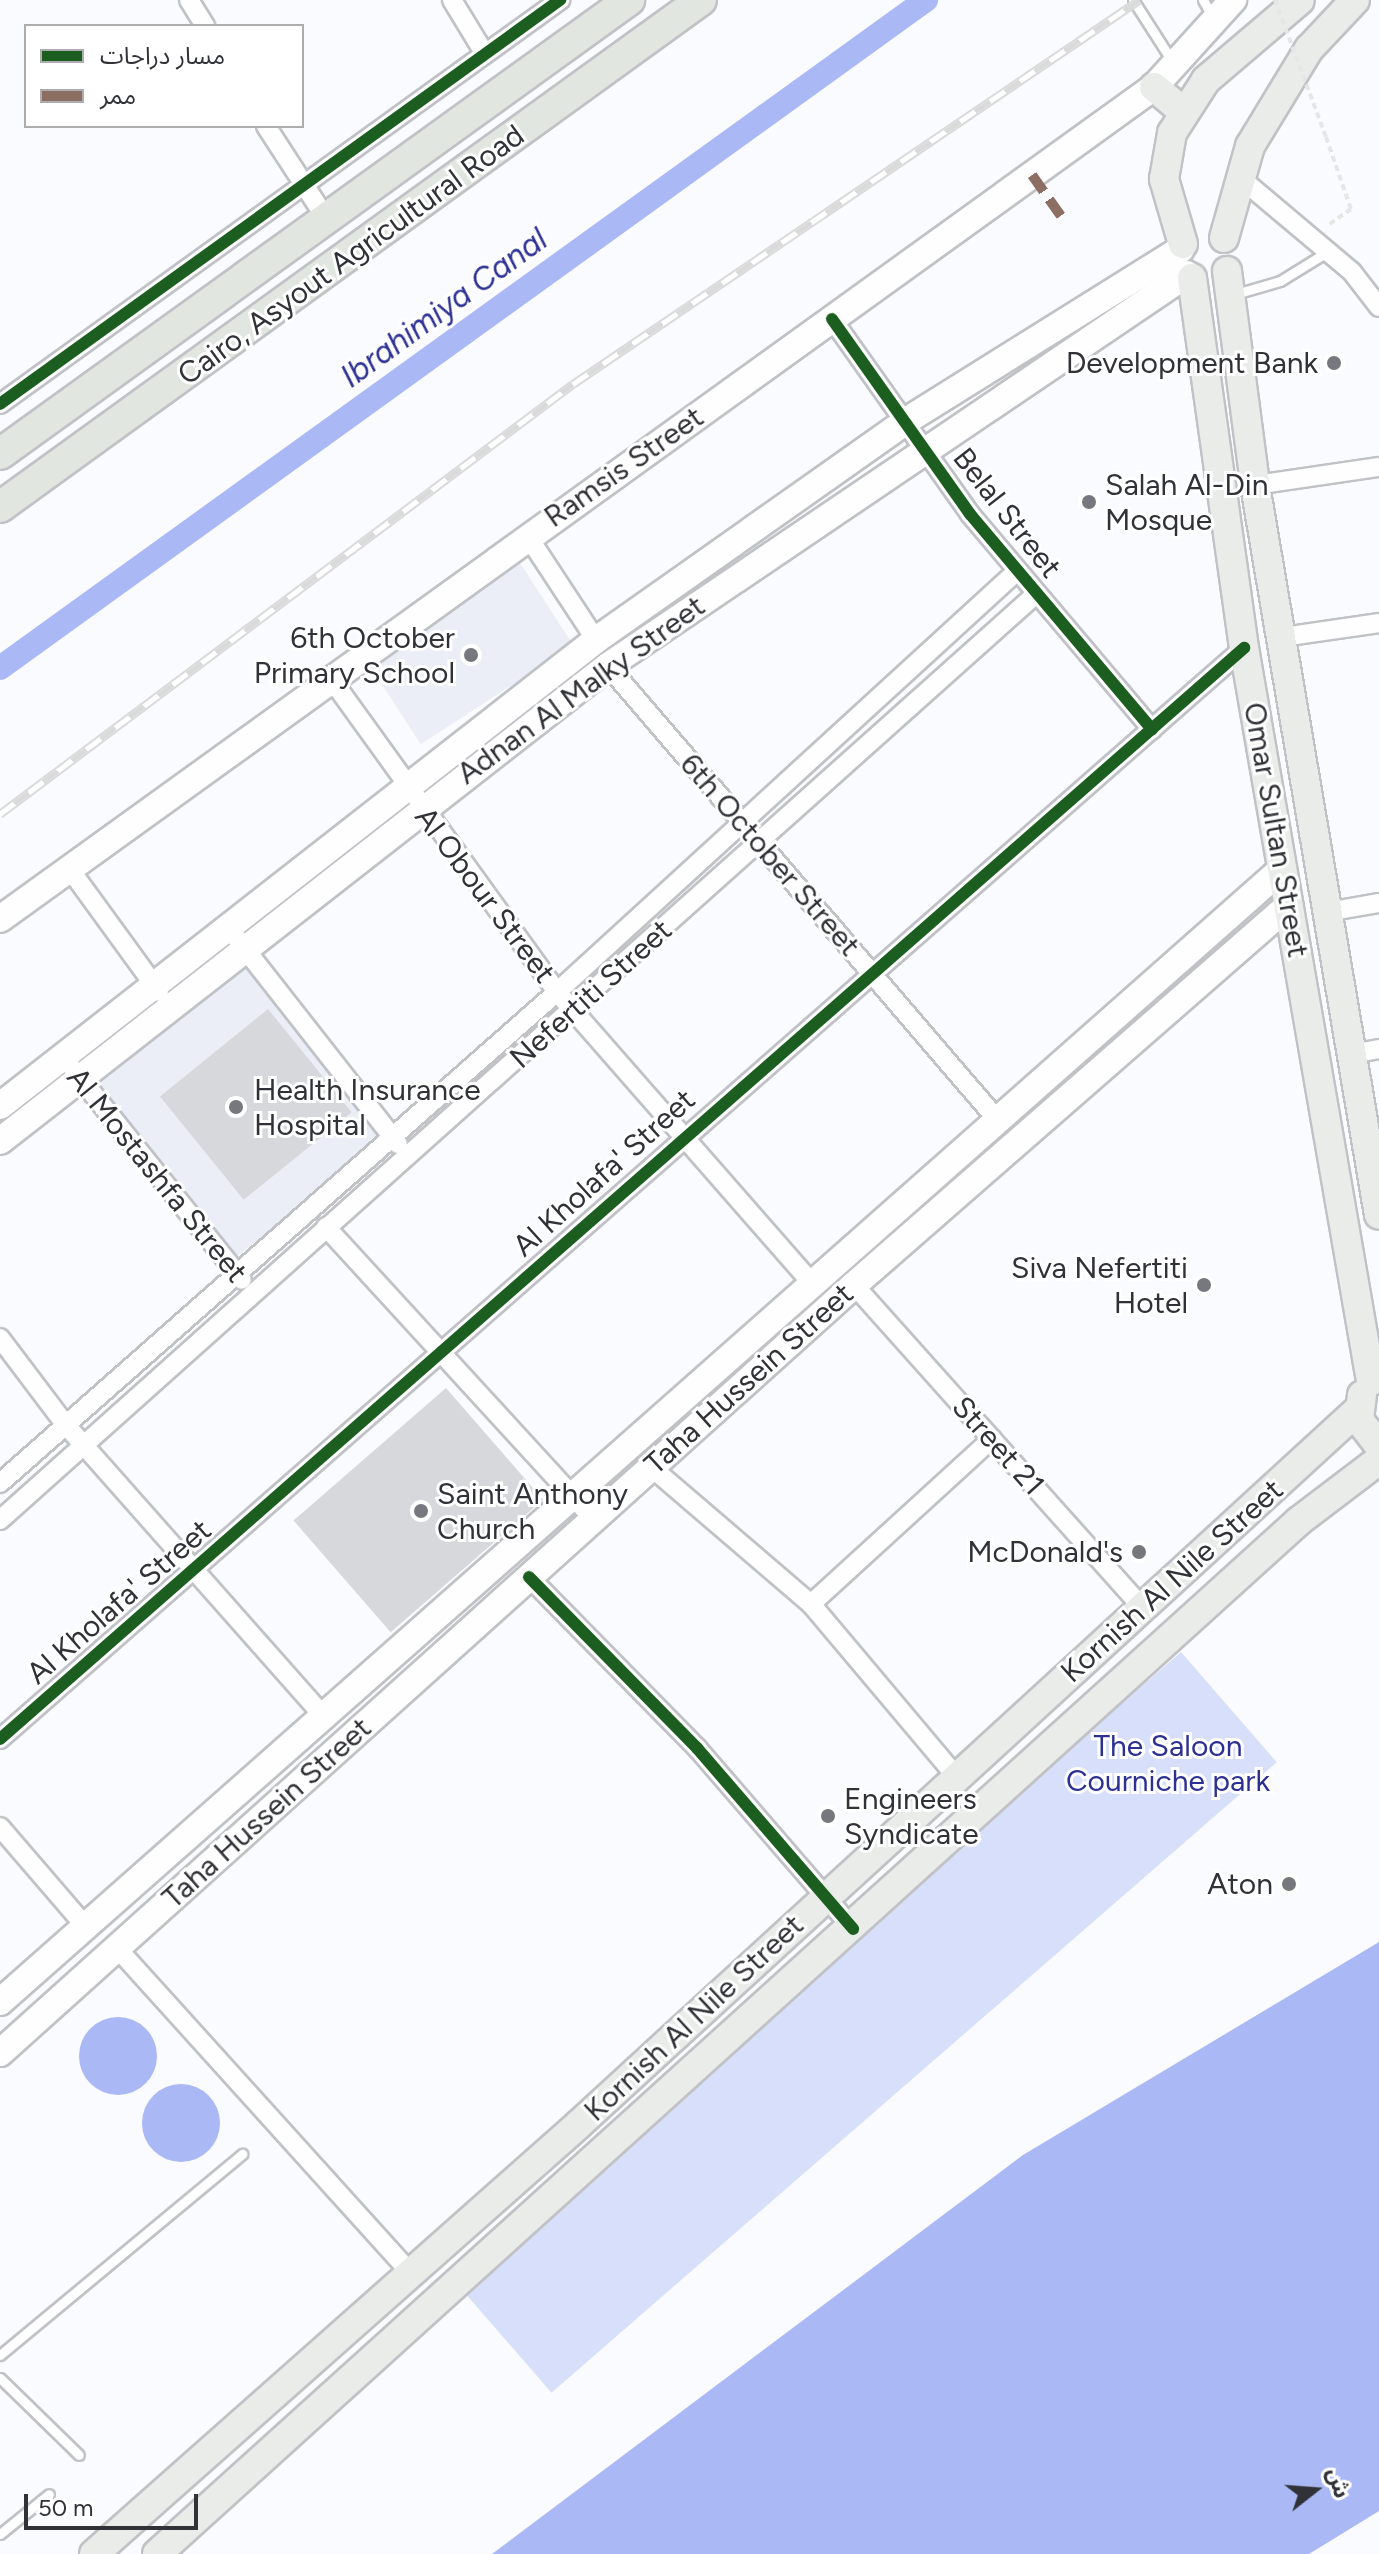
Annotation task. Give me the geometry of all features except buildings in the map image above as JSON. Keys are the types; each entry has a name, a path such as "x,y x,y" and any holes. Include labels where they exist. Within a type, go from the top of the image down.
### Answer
{"highway":[{"name":"Cairo, Asyout Agricultural Road","path":"0,454 629,0"},
{"name":"Cairo, Asyout Agricultural Road","path":"0,507 332,271 701,0"},
{"path":"315,224 332,271"}],"main road":[{"name":"Ramsis Street","path":"0,919 527,535 1154,87 1176,67 1209,11 1233,0"},
{"path":"1154,87 1183,111 1234,53 1300,0"},
{"name":"Omar Sultan Street","path":"1355,0 1309,49 1238,176 1224,238 1232,254 1228,284 1255,485 1379,1215"},
{"name":"Omar Sultan Street","path":"1183,111 1164,179 1186,261 1244,648 1375,1378"},
{"path":"1224,238 1198,231 1186,261 1211,282 1228,284"},
{"name":"Adnan Al Malky Street","path":"0,1141 72,1067 162,995 227,926 404,785 596,640 906,421 1186,261"},
{"name":"Adnan Al Malky Street","path":"162,995 244,948 420,808 608,666 924,448 1186,261"},
{"name":"Taha Hussein Street","path":"0,2002 326,1719 995,1117 1283,868"},
{"path":"1241,904 1260,910 1263,928"},
{"name":"Taha Hussein Street","path":"0,2053 854,1285 1289,905"},
{"name":"Adnan Al Malky Street","path":"0,1106 72,1067"},
{"path":"1375,1378 1358,1410 1379,1446"},
{"name":"Kornish Al Nile Street","path":"94,2554 825,1898 1358,1410"},
{"name":"Kornish Al Nile Street","path":"157,2554 853,1929 1299,1521 1379,1460"}],"street":[{"path":"189,0 204,24"},
{"path":"452,0 485,54"},
{"path":"0,404 560,0"},
{"path":"267,128 303,186 315,224"},
{"path":"1238,176 1327,252 1379,307"},
{"name":"Belal Street","path":"832,319 1016,572 1152,729"},
{"path":"1255,485 1379,467"},
{"path":"527,535 596,640"},
{"name":"Nefertiti Street","path":"0,1483 557,992 1016,572"},
{"name":"Nefertiti Street","path":"0,1520 251,1292 574,1011 758,841 1036,594"},
{"path":"1282,637 1379,623"},
{"name":"Al Kholafa' Street","path":"0,1739 195,1571 870,970 1244,648"},
{"name":"6th October Street","path":"608,666 995,1117"},
{"name":"Al Obour Street","path":"332,680 420,808 557,992 682,1139 810,1281"},
{"path":"69,868 162,995"},
{"path":"1327,912 1379,903"},
{"path":"227,926 408,1157"},
{"path":"1351,1054 1379,1049"},
{"name":"Al Mostashfa Street","path":"72,1067 251,1292"},
{"path":"326,1227 594,1519"},
{"name":"Street 21","path":"854,1285 1143,1608"},
{"path":"0,1338 82,1444 326,1719"},
{"path":"811,1604 992,1439"},
{"path":"651,1467 811,1604 956,1776"},
{"path":"529,1577 697,1748 853,1929"},
{"path":"0,1827 87,1928"},
{"path":"117,1948 409,2271"}],"lane":[{"path":"1133,0 1176,67"},
{"path":"1228,284 1280,281 1327,252"},
{"path":"0,2355 242,2154"},
{"path":"0,2378 79,2455"},
{"path":"0,2534 49,2494"}],"path":[{"path":"1275,0 1351,209 1310,238"}],"shaded area":[{"name":"6th October Primary School","path":"520,563 573,645 421,744 367,662"},
{"name":"Health Insurance Hospital","path":"243,952 388,1138 228,1264 82,1078"}],"green space":[{"name":"The Saloon Courniche park","path":"1181,1652 1277,1762 552,2393 456,2282"}],"water":[{"path":"1379,1942 1379,2511 1309,2554 492,2554 1023,2155"},
{"path":"118,2017 133,2020 146,2028 154,2041 157,2056 154,2071 146,2084 133,2092 118,2095 103,2092 90,2084 82,2071 79,2056 82,2041 90,2028 103,2020"},
{"path":"181,2084 196,2087 209,2095 217,2108 220,2123 217,2138 209,2151 196,2159 181,2162 166,2159 153,2151 145,2138 142,2123 145,2108 153,2095 166,2087"}],"waterway":[{"name":"Ibrahimiya Canal","path":"0,668 926,0"}],"railway":[{"path":"0,814 573,384 1139,0"}],"marked path":[{"path":"1032,175 1061,216"}],"cycle path":[{"path":"0,404 560,0"},
{"path":"832,319 970,514 1152,729"},
{"path":"0,1739 1244,648"},
{"path":"529,1577 697,1748 853,1929"}],"place":[{"name":"Development Bank","path":"1334,363"},
{"name":"Salah Al-Din Mosque","path":"1089,502"},
{"name":"6th October Primary School","path":"471,655"},
{"name":"Health Insurance Hospital","path":"236,1107"},
{"name":"Siva Nefertiti Hotel","path":"1204,1285"},
{"name":"Saint Anthony Church","path":"421,1511"},
{"name":"McDonald's","path":"1139,1552"},
{"name":"Engineers Syndicate","path":"828,1816"},
{"name":"Aton","path":"1289,1884"}]}
